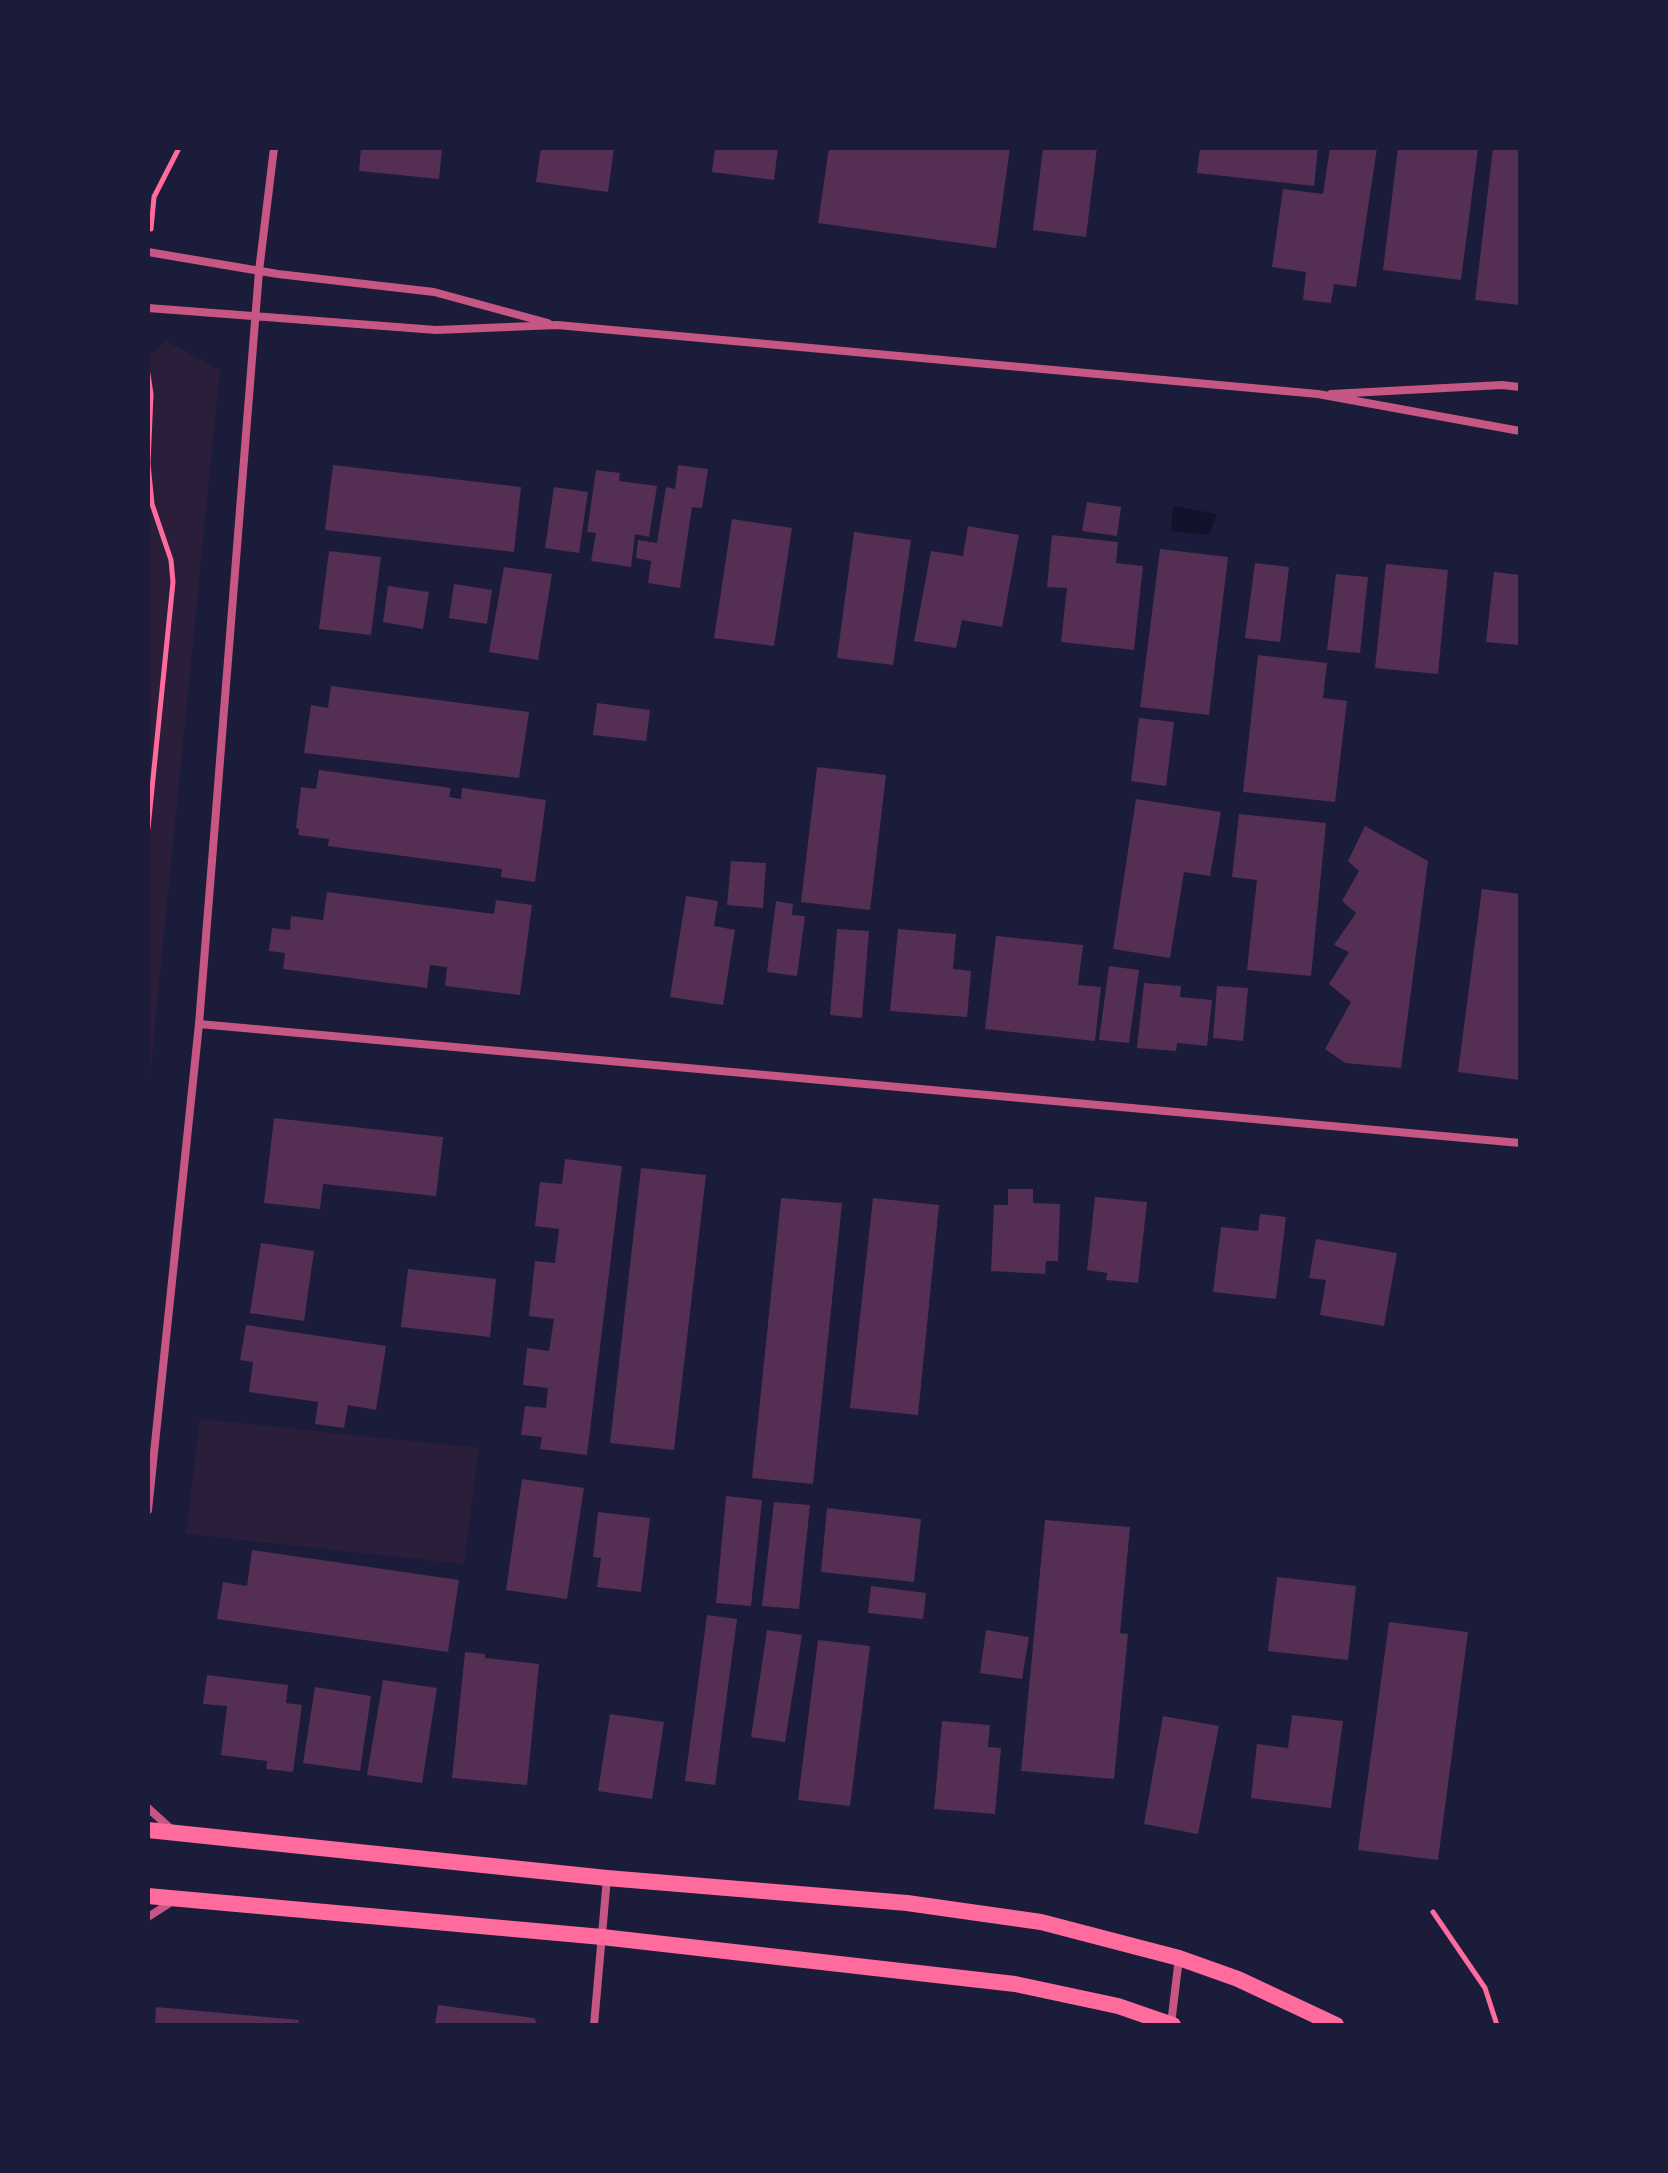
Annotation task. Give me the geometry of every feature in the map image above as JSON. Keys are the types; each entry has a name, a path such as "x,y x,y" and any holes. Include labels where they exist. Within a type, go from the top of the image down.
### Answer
{"main road":[{"path":"148,1830 607,1878 907,1903 1026,1920 1179,1958 1238,1979 1336,2025"},
{"path":"148,1896 602,1937 1015,1984 1118,2006 1171,2025"}],"street":[{"path":"148,1510 199,1024 259,271 274,148"},
{"path":"148,252 259,271 434,292 557,325"},
{"path":"148,308 436,330 557,325 1318,394 1520,431"},
{"path":"1318,394 1502,385 1520,387"},
{"path":"199,1024 1520,1143"},
{"path":"148,1808 174,1833"},
{"path":"594,2025 607,1878"},
{"path":"148,1917 177,1899"},
{"path":"1171,2025 1179,1958"}],"path":[{"path":"154,197 179,148"},
{"path":"148,374 151,394 148,464 152,504 171,560 173,582 148,828"},
{"path":"1433,1912 1480,1980 1497,2025"}],"shaded area":[{"path":"166,341 220,370 148,1096 148,357"},
{"path":"1173,506 1217,514 1209,535 1171,531"},
{"path":"200,1419 479,1448 464,1564 186,1534"}],"building":[{"path":"361,148 442,148 439,179 359,171"},
{"path":"541,148 614,148 608,192 536,182"},
{"path":"715,148 778,148 774,180 712,172"},
{"path":"829,148 1010,148 996,248 818,223"},
{"path":"1043,148 1097,148 1086,237 1033,230"},
{"path":"1200,148 1318,148 1314,186 1197,173"},
{"path":"1330,148 1377,148 1356,287 1334,284 1331,303 1303,300 1306,272 1272,267 1283,189 1323,194"},
{"path":"1398,148 1478,148 1461,280 1383,270"},
{"path":"1493,148 1520,148 1520,305 1475,300"},
{"path":"333,465 521,487 514,552 325,530"},
{"path":"678,465 708,469 702,508 692,507 680,588 648,583 651,561 636,558 638,540 657,543 666,487 675,489"},
{"path":"596,470 620,473 619,481 657,486 649,537 635,534 631,567 591,561 596,533 587,532"},
{"path":"554,487 588,492 579,553 545,548"},
{"path":"1087,502 1121,507 1117,536 1082,531"},
{"path":"732,519 792,528 774,646 714,638"},
{"path":"968,526 1019,535 1002,627 962,620 956,648 914,641 931,551 963,556"},
{"path":"854,532 911,540 893,665 837,658"},
{"path":"1052,535 1118,542 1116,563 1143,566 1134,650 1061,642 1067,588 1047,587"},
{"path":"1160,549 1228,557 1209,715 1140,707"},
{"path":"329,551 381,557 371,635 319,629"},
{"path":"1255,563 1289,567 1280,642 1245,638"},
{"path":"1386,564 1448,570 1438,674 1375,668"},
{"path":"504,567 552,574 538,660 489,652"},
{"path":"1494,572 1520,575 1520,645 1486,642"},
{"path":"1336,574 1368,577 1360,653 1327,650"},
{"path":"454,584 492,590 487,624 449,618"},
{"path":"388,586 429,592 423,629 383,622"},
{"path":"1258,655 1327,663 1323,698 1347,701 1335,802 1243,792"},
{"path":"331,686 529,712 519,778 304,753 311,705 328,708"},
{"path":"597,703 650,710 646,741 593,735"},
{"path":"1139,718 1174,722 1166,786 1131,781"},
{"path":"817,767 886,775 870,910 801,902"},
{"path":"319,770 451,788 449,797 461,799 462,788 546,800 535,882 501,877 502,869 328,846 329,839 298,835 299,829 296,828 301,787 316,789"},
{"path":"1136,799 1221,812 1210,876 1184,872 1170,958 1113,949"},
{"path":"1239,814 1326,823 1311,976 1247,970 1257,880 1232,877"},
{"path":"1365,826 1428,861 1401,1068 1345,1063 1325,1049 1351,1002 1329,984 1349,952 1334,945 1356,913 1342,901 1359,871 1348,861"},
{"path":"731,861 766,863 763,908 727,905"},
{"path":"1482,889 1520,894 1520,1080 1458,1072"},
{"path":"327,892 494,914 496,900 532,905 520,995 445,986 447,967 430,965 427,988 283,969 285,953 269,951 272,928 290,930 291,916 323,920"},
{"path":"686,896 718,901 714,926 735,930 723,1005 670,997"},
{"path":"776,901 793,904 792,915 805,916 797,976 767,972"},
{"path":"837,929 869,931 862,1018 830,1015"},
{"path":"898,929 956,934 953,969 971,971 967,1017 890,1011"},
{"path":"996,936 1083,945 1078,985 1101,987 1095,1041 985,1029"},
{"path":"1109,966 1139,970 1129,1043 1099,1040"},
{"path":"1144,983 1181,986 1180,997 1212,1000 1207,1046 1177,1043 1176,1051 1137,1048"},
{"path":"1217,986 1248,988 1243,1041 1213,1038"},
{"path":"274,1118 443,1137 436,1196 323,1184 320,1209 264,1203"},
{"path":"565,1159 622,1166 587,1455 540,1449 542,1437 521,1435 525,1406 546,1408 548,1388 523,1385 527,1348 549,1351 554,1319 529,1316 535,1261 555,1263 559,1229 535,1226 540,1182 562,1184"},
{"path":"641,1168 706,1175 674,1450 610,1443"},
{"path":"1008,1189 1033,1189 1033,1203 1060,1204 1058,1261 1046,1261 1045,1274 991,1271 994,1205 1008,1205"},
{"path":"1095,1197 1147,1202 1138,1283 1106,1280 1107,1273 1087,1270"},
{"path":"781,1198 842,1203 813,1484 752,1478"},
{"path":"873,1198 939,1205 918,1415 850,1408"},
{"path":"1260,1214 1286,1217 1276,1299 1213,1292 1221,1227 1258,1231"},
{"path":"1316,1239 1397,1253 1384,1326 1320,1315 1326,1280 1309,1278"},
{"path":"261,1243 314,1251 304,1321 250,1313"},
{"path":"408,1269 496,1279 490,1337 401,1327"},
{"path":"246,1325 386,1346 376,1410 348,1405 344,1428 315,1424 318,1402 249,1392 253,1362 240,1360"},
{"path":"522,1479 584,1488 567,1599 506,1590"},
{"path":"726,1496 762,1500 751,1606 716,1603"},
{"path":"774,1502 810,1505 799,1609 762,1606"},
{"path":"827,1508 921,1519 914,1582 821,1572"},
{"path":"598,1512 650,1518 641,1592 597,1587 601,1558 593,1557"},
{"path":"1045,1520 1130,1527 1120,1633 1128,1634 1114,1779 1021,1771"},
{"path":"252,1550 459,1580 448,1652 217,1619 223,1582 247,1586"},
{"path":"1277,1577 1356,1586 1348,1660 1268,1651"},
{"path":"871,1586 926,1593 923,1619 868,1613"},
{"path":"707,1615 737,1619 715,1785 685,1781"},
{"path":"1389,1622 1468,1632 1438,1860 1358,1850"},
{"path":"767,1630 802,1635 785,1742 751,1737"},
{"path":"986,1630 1029,1637 1022,1679 980,1673"},
{"path":"818,1640 870,1646 850,1806 798,1800"},
{"path":"465,1652 485,1654 485,1658 539,1664 527,1785 452,1778"},
{"path":"207,1675 288,1685 286,1703 302,1705 293,1772 266,1769 267,1761 221,1755 227,1706 203,1704"},
{"path":"383,1680 437,1688 422,1783 367,1775"},
{"path":"315,1687 371,1696 360,1771 303,1763"},
{"path":"610,1714 664,1722 652,1799 598,1791"},
{"path":"1292,1715 1343,1721 1331,1808 1251,1798 1257,1744 1288,1748"},
{"path":"1163,1716 1219,1726 1198,1834 1144,1824"},
{"path":"942,1721 990,1725 988,1747 1001,1748 995,1814 934,1809"},
{"path":"438,2005 534,2018 538,2025 435,2025"},
{"path":"156,2007 299,2020 298,2025 155,2025"}]}
